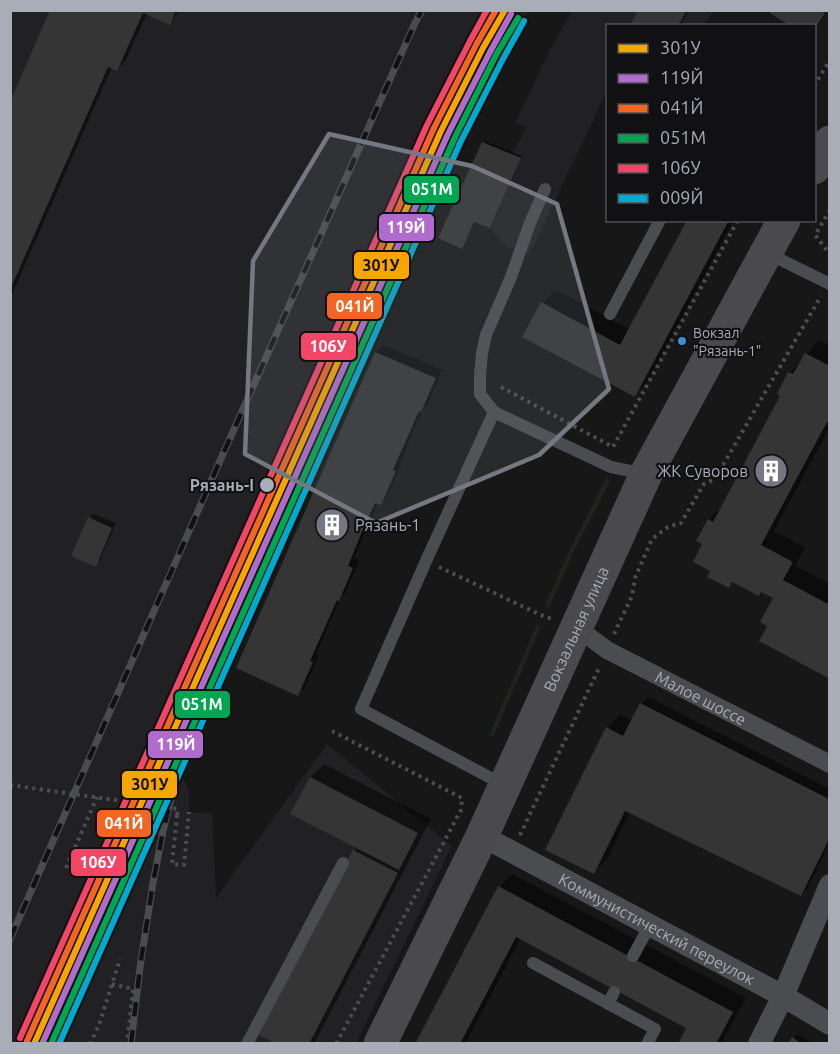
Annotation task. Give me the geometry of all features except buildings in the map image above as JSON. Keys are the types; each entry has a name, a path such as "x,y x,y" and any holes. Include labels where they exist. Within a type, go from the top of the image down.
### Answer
{"main road":[{"path":"816,165 830,142"},
{"name":"Вокзальная улица","path":"380,1044 482,836 646,474 783,222"}],"street":[{"name":"Малое шоссе","path":"576,627 607,650 830,764"},
{"name":"Коммунистический переулок","path":"482,836 783,996 830,1024"},
{"path":"759,1044 783,996 830,885"}],"lane":[{"path":"545,189 486,335 482,353 480,394 494,412 611,467 646,474"},
{"path":"610,314 659,222"},
{"path":"766,253 829,284"},
{"path":"494,412 361,709 504,785"},
{"path":"247,1044 343,864"},
{"path":"633,956 650,925"},
{"path":"532,963 655,1029 647,1044"},
{"path":"608,1004 614,992"}],"path":[{"path":"816,83 830,60"},
{"path":"830,210 815,235 830,254"},
{"path":"501,387 613,447 737,222"},
{"path":"512,852 632,596 635,578 652,539 668,526 681,524 704,484 715,479 829,284"},
{"path":"426,561 541,615 576,627"},
{"path":"332,731 462,798 461,810 336,1044"},
{"path":"128,802 158,734"},
{"path":"10,785 178,809 172,864 184,866 189,812"},
{"path":"66,868 97,797"},
{"path":"90,1044 99,1025 120,959"},
{"path":"112,984 133,989 127,1044"}],"highlighted area":[{"path":"329,134 472,166 557,204 609,389 539,455 376,523 245,454 253,261"}],"shaded area":[{"path":"10,11 529,11 478,100 415,234 179,772 189,791 189,812 212,813 216,898 327,744 452,846 356,1043 11,1043"},
{"path":"572,11 713,11 706,24 606,24 606,93 529,255 507,247 490,228 521,158 512,154 526,127 515,123 551,48"},
{"path":"606,478 611,480 573,553 549,608 545,606 569,551"},
{"path":"537,624 541,626 493,737 489,735"}],"railway":[{"path":"10,939 219,463 422,10"},
{"path":"131,1044 141,960 163,831 175,783 196,721"}],"transit line":[{"name":"106У","path":"20,1038 427,125 487,10"},
{"name":"041Й","path":"27,1041 434,128 496,10"},
{"name":"301У","path":"34,1044 441,131 505,10"},
{"name":"119Й","path":"42,1044 448,134 511,14"},
{"name":"051М","path":"51,1044 455,137 496,55 518,18"},
{"name":"009Й","path":"59,1044 461,141 524,21"}],"place":[{"name":"Вокзал \"Рязань-1\"","path":"682,341"},
{"name":"ЖК Суворов","path":"771,471"},
{"name":"Рязань-I","path":"267,485"},
{"name":"Рязань-1","path":"332,525"}]}
